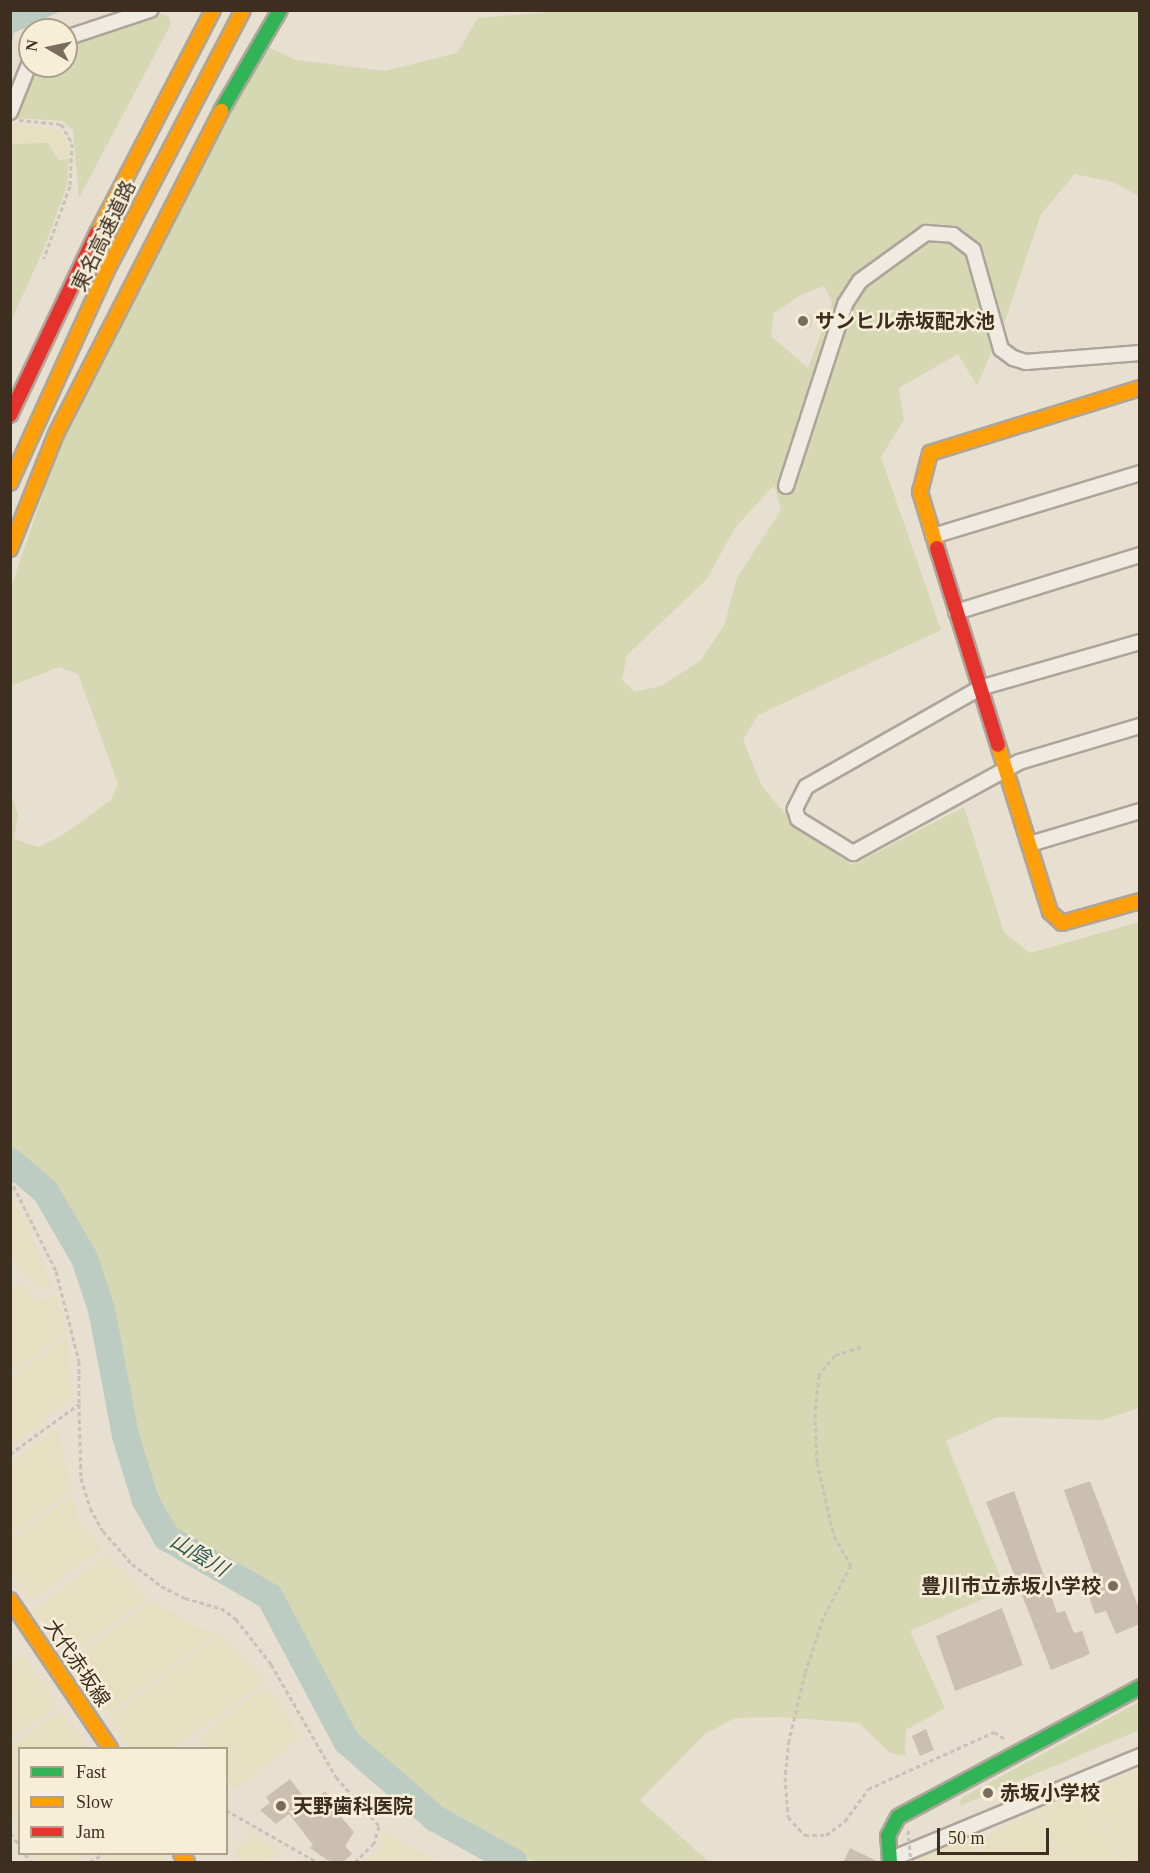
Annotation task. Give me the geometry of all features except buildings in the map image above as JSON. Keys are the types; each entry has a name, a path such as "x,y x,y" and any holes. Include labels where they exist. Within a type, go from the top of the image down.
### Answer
{"main road":[{"name":"東名高速道路","path":"10,415 82,262 213,10"},
{"name":"東名高速道路","path":"10,483 106,272 243,10"},
{"path":"10,549 61,424 203,142 280,10"},
{"path":"1140,388 930,453 920,492 1050,912 1062,923 1140,901"},
{"name":"大代赤坂線","path":"10,1600 109,1747"},
{"path":"892,1863 888,1836 898,1817 1140,1687"}],"street":[{"path":"78,34 150,10"},
{"path":"10,112 24,78"},
{"path":"786,486 845,304 860,281 926,233 953,235 973,250 1001,349 1013,358 1026,362 1140,353"},
{"path":"933,536 1140,473"},
{"path":"956,612 1140,555"},
{"path":"1140,642 980,688 806,787 795,802 798,819 853,853 1019,762 1140,726"},
{"path":"1030,844 1140,811"},
{"path":"892,1863 901,1855 1140,1756"}],"path":[{"path":"10,120 61,124 72,143 70,186 44,258"},
{"path":"10,1179 56,1271 78,1361 81,1478 90,1508 103,1532 132,1564 161,1586 228,1613 271,1664 336,1777 379,1826 374,1843 355,1863"},
{"path":"861,1347 835,1355 819,1375 815,1413 817,1462 834,1536 851,1565 824,1618 805,1673 787,1758 788,1817 806,1835 826,1835 840,1826 868,1789 994,1732 1020,1752"},
{"path":"10,1454 79,1404"},
{"path":"228,1811 317,1863"},
{"path":"908,1830 911,1863"}],"shaded area":[{"path":"11,10 61,10 46,18 18,18 18,31 14,33 11,48"},
{"path":"14,123 61,130 68,144 69,157 61,158 49,143 11,144 11,126"},
{"path":"10,1194 27,1226 53,1286 38,1289 11,1258"},
{"path":"22,1283 36,1301 57,1296 67,1332 11,1373 11,1291"},
{"path":"67,1337 73,1398 11,1447 11,1377"},
{"path":"58,1427 72,1492 11,1535 11,1463"},
{"path":"73,1495 78,1519 102,1549 30,1602 11,1573 11,1540"},
{"path":"107,1555 148,1598 68,1658 34,1609"},
{"path":"153,1600 195,1627 218,1633 107,1714 70,1661"},
{"path":"221,1635 265,1682 176,1747 129,1747 109,1717"},
{"path":"23,1654 58,1705 11,1739 11,1663"},
{"path":"267,1685 301,1737 235,1790 228,1780 228,1747 205,1747 198,1738"},
{"path":"61,1710 87,1747 18,1747 18,1819 13,1823 11,1745"},
{"path":"1137,1770 1139,1862 1124,1862 1090,1789"},
{"path":"1088,1790 1121,1862 1062,1862 1039,1811"},
{"path":"1037,1812 1059,1862 1001,1862 988,1834"},
{"path":"382,1830 435,1862 365,1862 381,1849"},
{"path":"986,1833 998,1862 973,1862 973,1858 980,1855 981,1835"},
{"path":"978,1834 971,1862 918,1862 917,1857"},
{"path":"255,1835 282,1851 263,1862 243,1862 234,1849"},
{"path":"35,1855 86,1856 77,1862 40,1862"},
{"path":"108,1855 163,1855 168,1862 98,1862"}],"green space":[{"path":"559,11 1139,11 1139,196 1113,182 1075,174 1041,214 1006,318 977,386 958,354 899,388 904,420 881,457 941,630 758,715 743,740 762,786 797,828 852,865 964,807 1004,932 1030,953 1139,922 1139,1408 1102,1420 997,1417 946,1441 1005,1589 910,1631 945,1708 906,1730 905,1756 890,1753 859,1723 779,1717 735,1718 705,1734 640,1800 709,1862 535,1862 437,1808 349,1731 289,1623 260,1580 167,1530 147,1484 131,1428 110,1310 88,1243 54,1187 11,1148 10,792 18,814 14,839 38,847 61,836 111,800 118,784 78,674 59,667 11,686 11,587 62,439 264,45 296,60 386,71 457,53 478,18","holes":["824,286 832,303 808,368 771,336 774,313 801,295","774,485 781,510 737,578 724,626 700,661 661,686 635,692 622,680 627,655 706,580 735,528"]},
{"path":"162,14 169,17 171,24 79,198 73,130 62,121 16,118 30,78 78,78 78,40"},
{"path":"48,143 59,160 69,159 67,186 42,253 11,321 11,144"},
{"path":"1139,1702 1139,1730 960,1806 961,1798"}],"waterway":[{"name":"山陰川","path":"10,1161 45,1191 84,1258 101,1309 125,1435 145,1500 166,1537 269,1596 346,1741 435,1818 514,1862"}],"traffic: fast":[{"path":"221,111 280,10"},
{"path":"890,1862 888,1836 898,1817 1140,1687"}],"traffic: slow":[{"path":"97,233 213,10"},
{"path":"10,483 106,272 243,10"},
{"path":"10,549 56,434 221,111"},
{"path":"937,548 920,492 930,453 1140,388"},
{"path":"998,745 1050,912 1062,923 1140,901"},
{"path":"10,1600 109,1747"},
{"path":"182,1855 187,1862"}],"traffic: jam":[{"path":"10,415 97,233"},
{"path":"937,548 998,745"}],"place":[{"name":"サンヒル赤坂配水池","path":"803,321"},
{"name":"豊川市立赤坂小学校","path":"1113,1586"},
{"name":"赤坂小学校","path":"988,1793"},
{"name":"天野歯科医院","path":"281,1806"}]}
